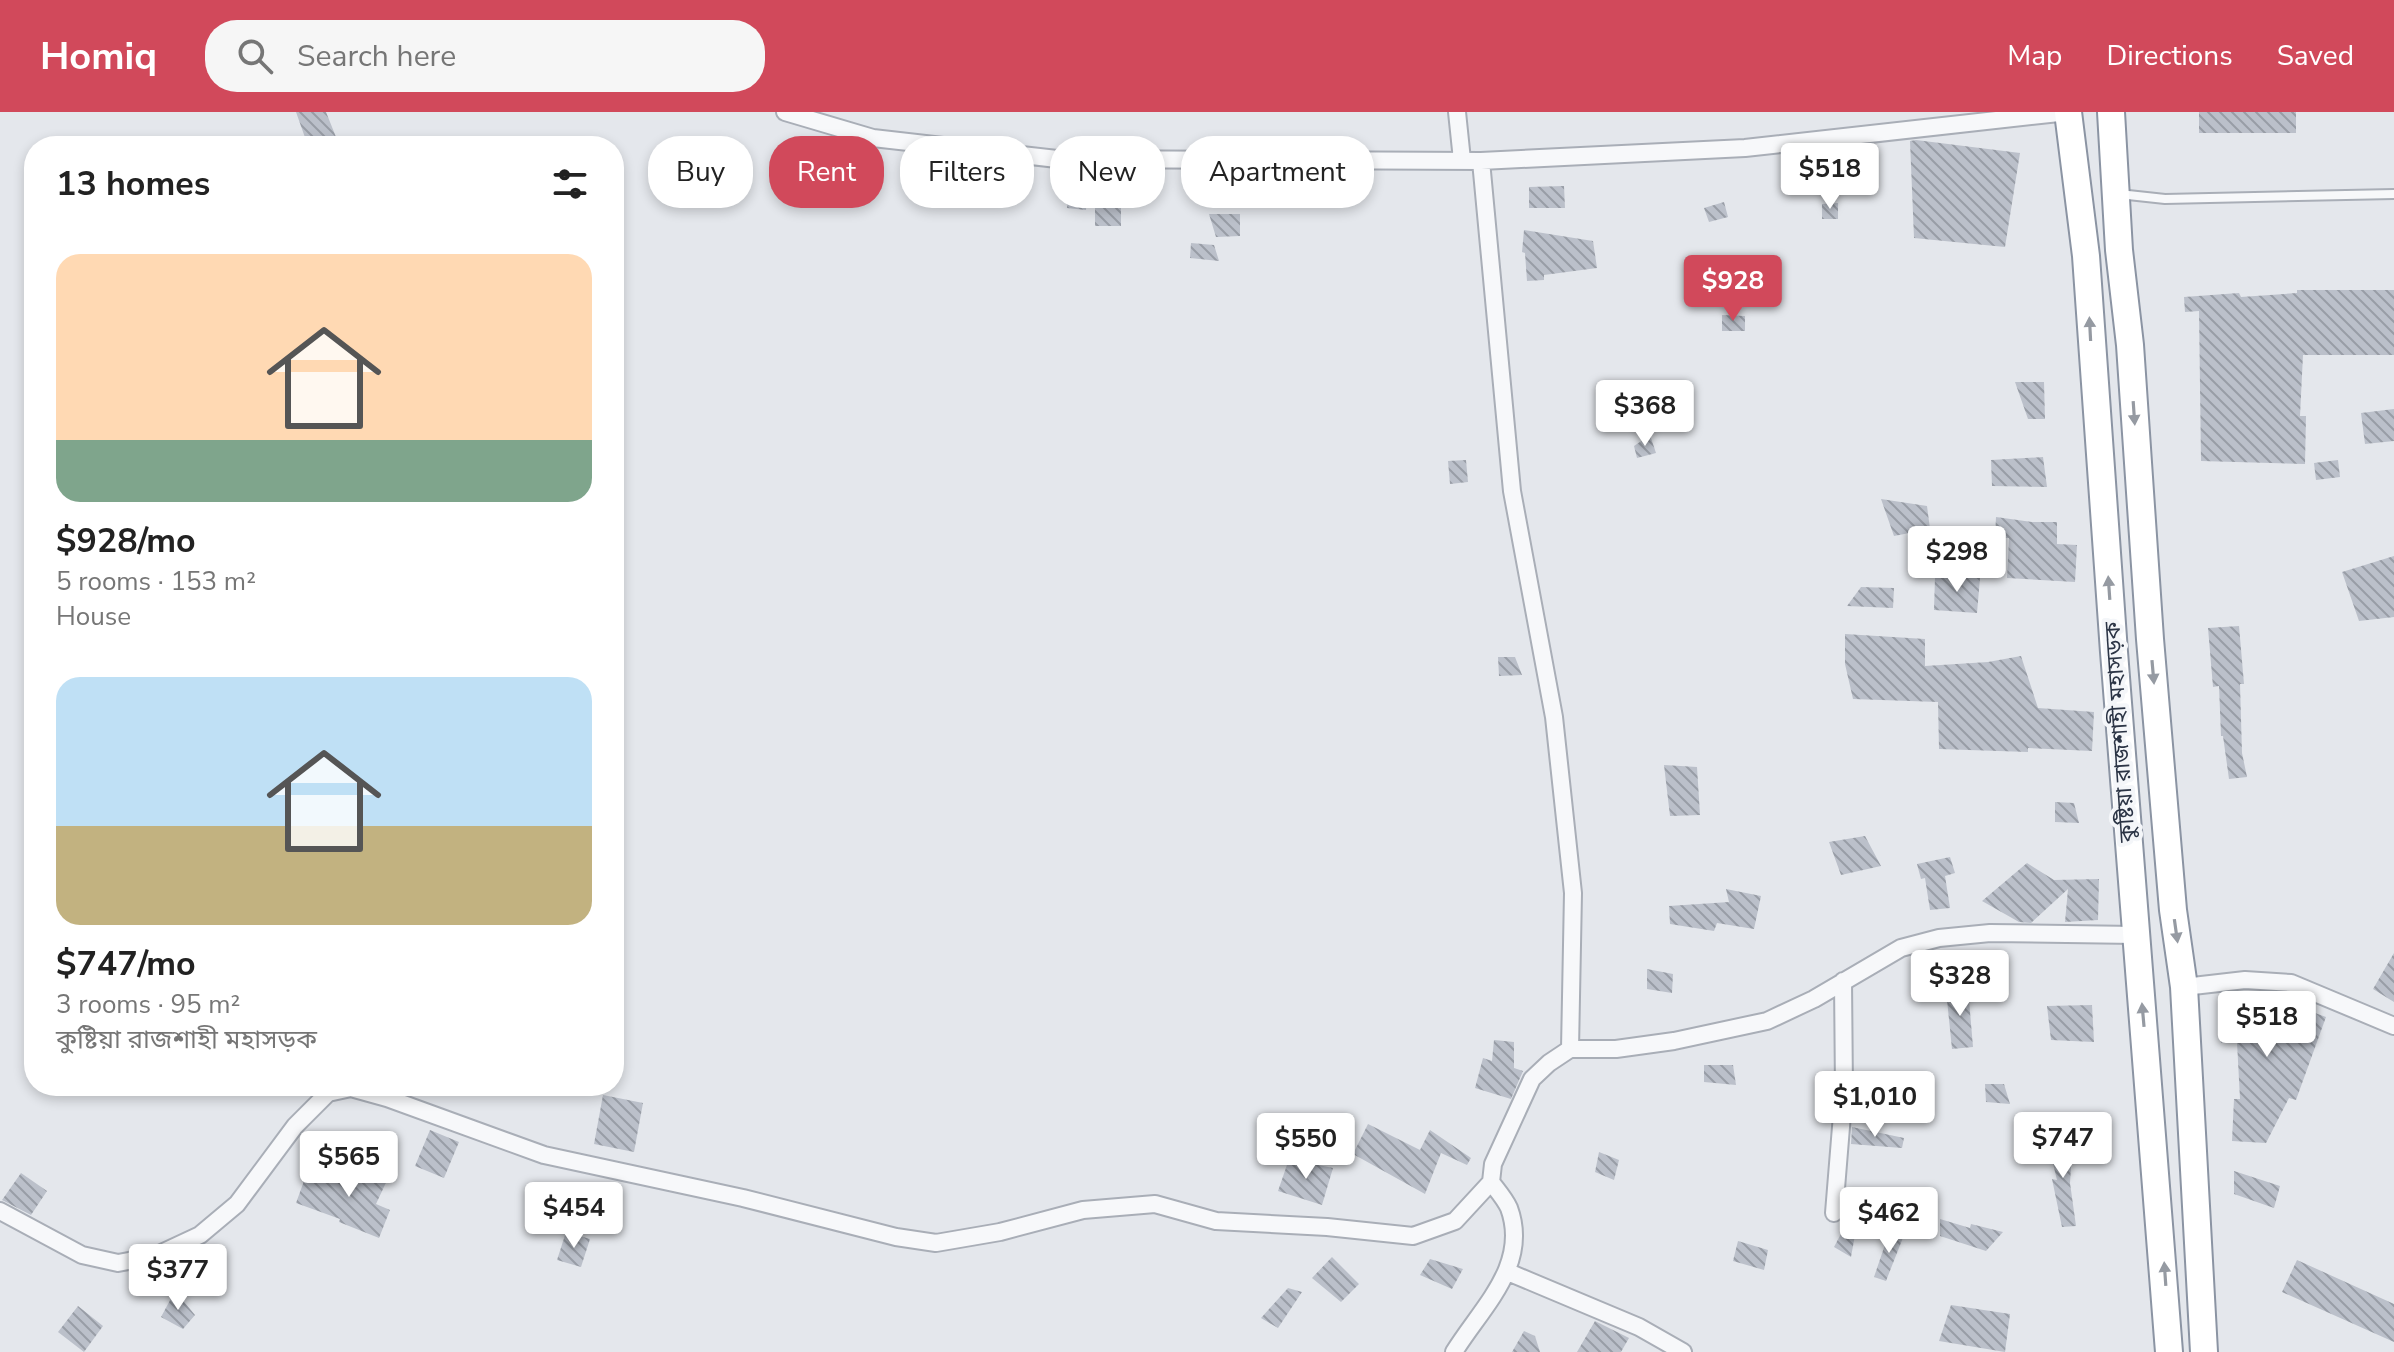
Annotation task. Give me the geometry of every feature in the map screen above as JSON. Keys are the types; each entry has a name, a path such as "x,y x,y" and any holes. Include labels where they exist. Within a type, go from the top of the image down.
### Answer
{"highway":[{"name":"কুষ্টিয়া রাজশাহী মহাসড়ক","path":"2068,112 2086,256 2169,1352"},
{"name":"কুষ্টিয়া রাজশাহী মহাসড়ক","path":"2111,112 2119,250 2130,345 2173,910 2184,987 2204,1352"},
{"path":"2086,256 2119,250"},
{"path":"2147,1067 2188,1066"}],"street":[{"path":"785,112 873,138 1057,159 1481,161 1745,148 2068,112"},
{"path":"1457,112 1462,160"},
{"path":"1481,161 1512,491 1554,717 1573,893 1570,1049"},
{"path":"380,1096 544,1155 743,1198 896,1237 936,1243 1000,1232 1083,1210 1155,1204 1216,1221 1327,1227 1413,1236 1455,1221 1491,1182 1493,1164 1532,1079 1570,1049 1616,1049 1674,1041 1767,1021 1814,999 1901,948 1939,938 1990,933 2136,935"},
{"path":"2184,987 2245,980 2291,983 2394,1026"},
{"path":"1834,1213 1844,1090 1843,981"},
{"path":"0,1211 82,1255 118,1263 155,1256 200,1235 237,1204 295,1126 325,1096"},
{"path":"1454,1352 1508,1272 1514,1232 1508,1207 1491,1182"},
{"path":"1508,1272 1639,1327 1683,1352"}],"lane":[{"path":"2116,194 2165,199 2394,194"}],"building":[{"path":"296,112 326,112 336,136 304,136"},
{"path":"2199,112 2296,112 2296,133 2199,133"},
{"path":"1910,141 2020,153 2005,247 1914,238"},
{"path":"1564,186 1565,208 1529,208 1529,187"},
{"path":"1724,202 1728,217 1709,222 1704,208"},
{"path":"1838,203 1838,219 1822,219 1822,204"},
{"path":"1095,208 1121,208 1121,226 1095,226"},
{"path":"1209,214 1240,214 1240,236 1216,237"},
{"path":"1524,230 1593,241 1597,268 1544,275 1544,280 1527,281 1525,253 1522,252"},
{"path":"1191,243 1214,245 1219,261 1190,258"},
{"path":"2297,290 2394,290 2394,355 2303,355 2300,416 2306,416 2305,464 2201,461 2199,311 2185,312 2184,297 2239,293 2241,297 2297,293"},
{"path":"1722,315 1745,316 1745,331 1722,331"},
{"path":"2015,382 2044,382 2045,419 2028,419"},
{"path":"2394,409 2394,441 2365,444 2361,413"},
{"path":"1650,435 1656,453 1637,458 1634,446"},
{"path":"2043,457 2047,487 1992,486 1991,460"},
{"path":"1466,460 1468,482 1450,484 1448,461"},
{"path":"2338,460 2340,477 2316,480 2314,463"},
{"path":"1881,499 1927,506 1930,529 1894,536"},
{"path":"1996,517 2057,522 2057,544 2077,545 2075,582 2007,578 2009,538 1995,538"},
{"path":"2394,556 2394,617 2359,621 2342,572"},
{"path":"1935,577 1980,578 1977,613 1934,610"},
{"path":"1861,587 1894,588 1893,608 1847,606"},
{"path":"2239,626 2244,684 2240,684 2242,753 2247,777 2229,779 2221,736 2219,686 2213,687 2208,628"},
{"path":"1845,634 1925,639 1925,666 1988,662 2021,656 2038,708 2094,712 2092,751 1939,749 1938,702 1853,699 1845,664"},
{"path":"1498,657 1515,657 1522,675 1499,676"},
{"path":"1664,765 1697,767 1700,815 1670,816"},
{"path":"2055,802 2074,803 2079,823 2055,822"},
{"path":"1865,836 1881,866 1841,875 1829,842"},
{"path":"1950,857 1955,873 1945,876 1950,908 1930,910 1925,878 1921,879 1917,864"},
{"path":"2027,863 2054,880 2099,879 2098,920 2065,922 2068,889 2031,923 2019,922 1982,901"},
{"path":"1726,889 1761,896 1754,929 1717,923 1714,931 1670,924 1669,906 1729,902"},
{"path":"2394,953 2394,1002 2373,989"},
{"path":"1647,969 1673,974 1672,993 1647,989"},
{"path":"1968,988 1973,1047 1952,1049 1946,990"},
{"path":"2271,997 2326,1017 2296,1100 2289,1098 2266,1143 2232,1141 2234,1099 2240,1099 2237,1042 2221,1043 2218,1000"},
{"path":"2092,1005 2094,1042 2051,1040 2047,1006"},
{"path":"1494,1040 1514,1042 1514,1068 1523,1071 1511,1099 1475,1088 1483,1058 1492,1061"},
{"path":"1704,1065 1733,1065 1736,1085 1704,1082"},
{"path":"1985,1084 2004,1084 2010,1104 1986,1102"},
{"path":"603,1096 643,1103 634,1152 594,1144"},
{"path":"1368,1124 1420,1150 1430,1130 1471,1158 1467,1165 1441,1153 1425,1194 1353,1154"},
{"path":"1852,1127 1904,1138 1902,1148 1851,1144"},
{"path":"430,1130 459,1142 444,1178 415,1166"},
{"path":"2073,1138 2070,1183 2076,1226 2062,1227 2052,1179 2057,1180 2048,1143"},
{"path":"1599,1152 1619,1160 1614,1180 1595,1172"},
{"path":"1289,1159 1333,1168 1322,1205 1278,1191"},
{"path":"369,1164 390,1174 376,1204 390,1210 379,1238 296,1203 308,1170 349,1185"},
{"path":"2234,1171 2280,1186 2274,1208 2234,1194"},
{"path":"21,1173 47,1191 31,1215 2,1200"},
{"path":"1940,1219 1970,1228 1971,1224 2003,1232 1986,1251 1940,1236"},
{"path":"1843,1230 1855,1235 1851,1257 1834,1247"},
{"path":"1890,1230 1904,1235 1886,1281 1874,1277"},
{"path":"566,1232 590,1239 581,1267 557,1260"},
{"path":"1738,1241 1768,1250 1764,1270 1733,1261"},
{"path":"1332,1257 1359,1284 1341,1302 1312,1278"},
{"path":"1430,1259 1463,1269 1452,1289 1420,1275"},
{"path":"2297,1260 2394,1304 2394,1342 2282,1292"},
{"path":"1288,1288 1302,1292 1278,1328 1261,1318"},
{"path":"175,1291 195,1315 183,1329 161,1317"},
{"path":"1951,1305 2010,1314 2005,1352 1939,1341"},
{"path":"78,1306 103,1326 84,1352 58,1332"},
{"path":"1595,1321 1629,1338 1621,1352 1577,1352"},
{"path":"1524,1331 1535,1336 1540,1352 1512,1352"}]}
